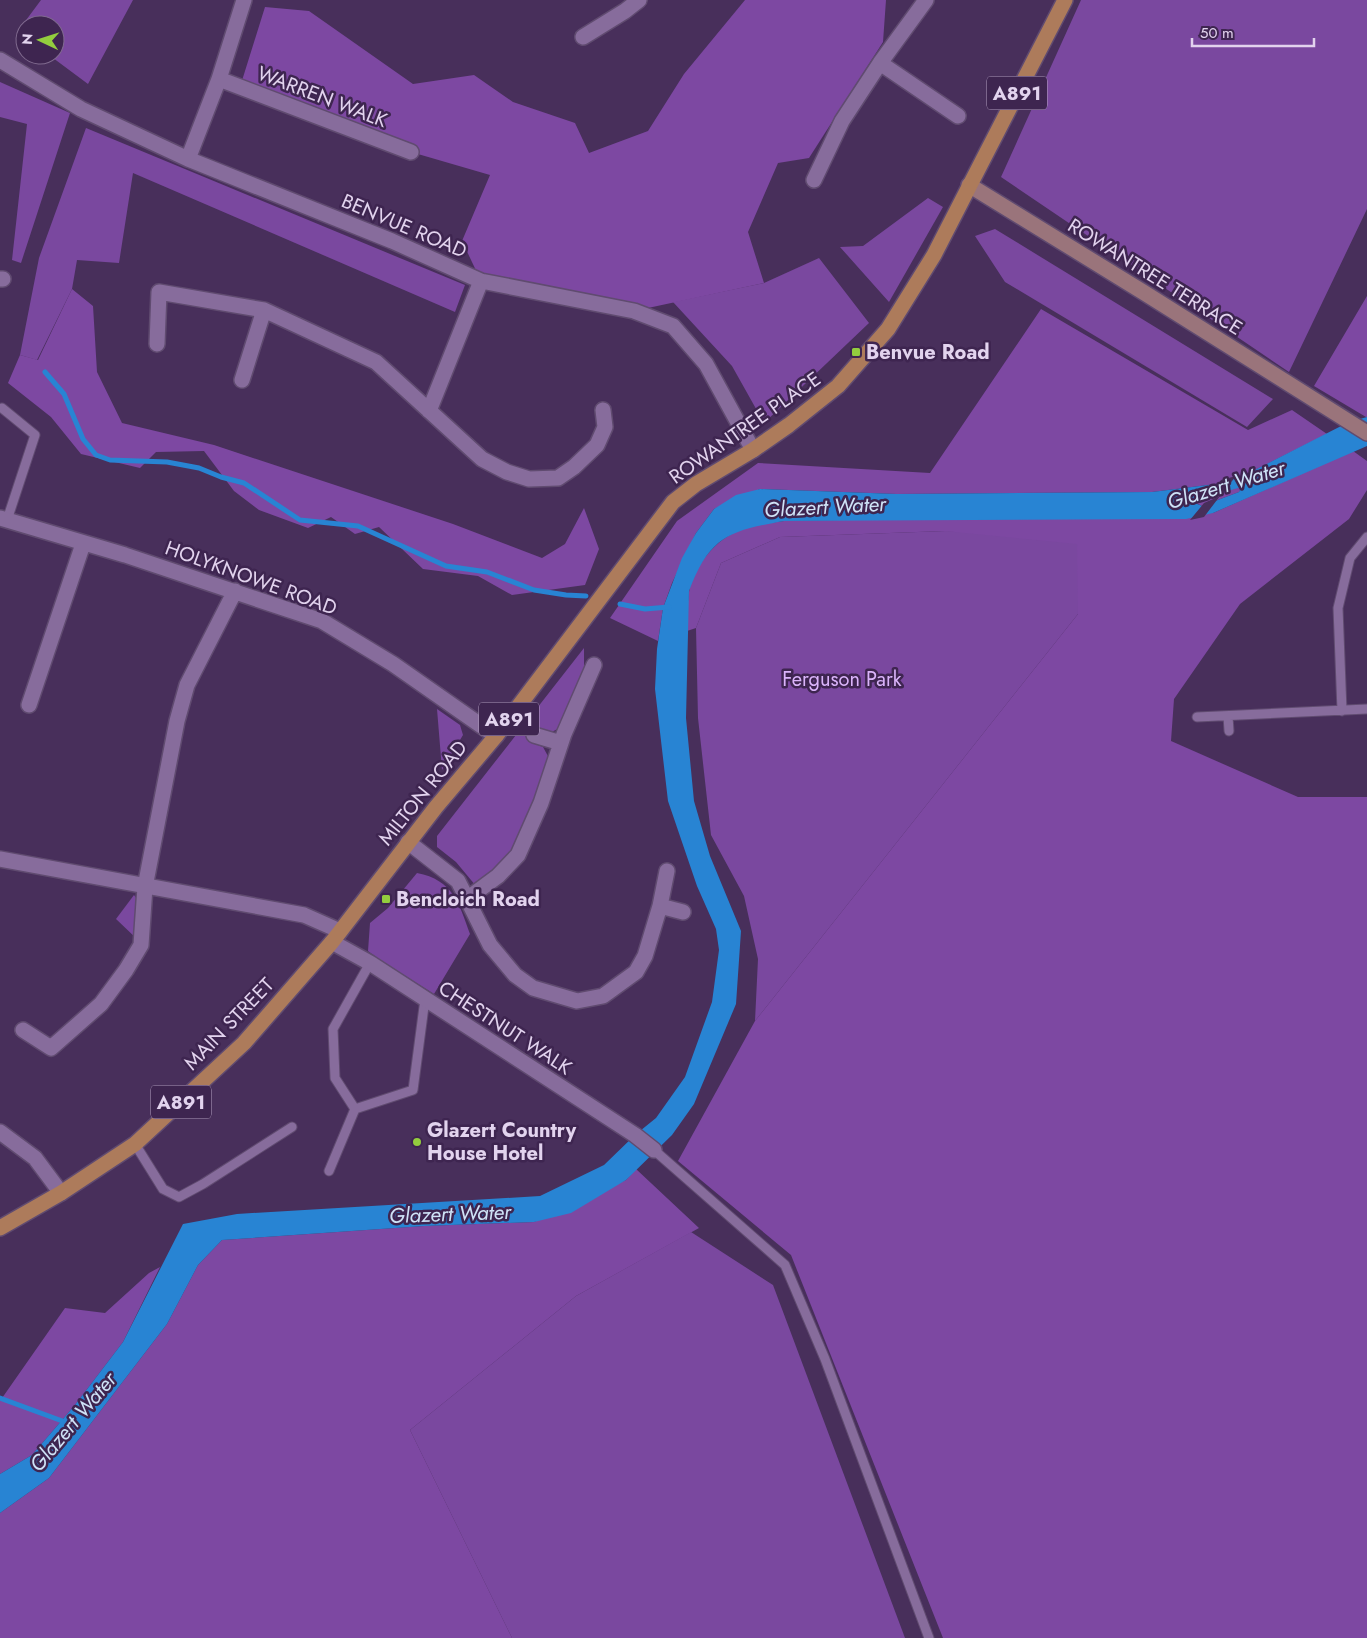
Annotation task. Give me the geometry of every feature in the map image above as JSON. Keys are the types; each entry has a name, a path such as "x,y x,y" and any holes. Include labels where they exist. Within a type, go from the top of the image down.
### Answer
{"main road":[{"name":"A891","path":"969,185 1065,0"},
{"name":"ROWANTREE TERRACE","path":"969,185 1143,292 1367,434"},
{"name":"ROWANTREE PLACE","path":"673,502 696,484 753,450 838,386 888,330 934,255 969,185"},
{"name":"MILTON ROAD","path":"336,936 408,842 496,736 673,502"},
{"name":"MAIN STREET","path":"0,1228 61,1193 135,1144 244,1043 336,936"}],"street":[{"path":"188,158 219,79 244,0"},
{"path":"583,37 625,12 639,0"},
{"path":"814,180 842,121 880,63 926,0"},
{"name":"BENVUE ROAD","path":"0,60 81,108 188,158 392,241 481,281 634,311 673,326 706,364 753,450"},
{"path":"880,63 958,116"},
{"name":"WARREN WALK","path":"219,79 412,152"},
{"path":"429,411 481,281"},
{"path":"157,344 158,292 264,310 376,362 482,459 506,472 529,479 558,478 574,467 597,445 604,427 603,410"},
{"path":"242,380 264,310"},
{"name":"HOLYKNOWE ROAD","path":"4,519 125,555 322,621 393,664 496,736"},
{"path":"29,705 83,544"},
{"path":"23,1030 51,1048 101,1004 126,970 141,945 145,887 176,721 187,685 235,591"},
{"path":"467,899 498,876 518,855 541,803 561,743 594,666"},
{"path":"534,735 561,743"},
{"path":"408,842 458,881 490,945 515,975 533,988 577,1001 603,996 636,972 645,956 660,906 667,871"},
{"path":"0,859 304,915 336,936"},
{"path":"660,906 683,912"},
{"name":"CHESTNUT WALK","path":"336,936 370,963 635,1135 654,1150"},
{"path":"0,1132 35,1158 61,1193"}],"lane":[{"path":"2,408 35,435 4,519"},
{"path":"1342,710 1338,608 1350,558 1367,537"},
{"path":"1197,717 1367,709"},
{"path":"1228,716 1229,731"},
{"path":"356,1109 335,1078 333,1029 370,963"},
{"path":"329,1171 356,1109 413,1090 425,999"},
{"path":"135,1144 163,1189 179,1196 203,1184 292,1126"},
{"path":"654,1150 786,1265 825,1358 929,1638"}],"green space":[{"path":"41,0 133,0 88,84 62,65 65,65 65,15 30,15"},
{"path":"1081,0 1367,0 1367,209 1289,372 1001,177"},
{"path":"0,82 70,113 21,263 12,260 27,124 0,117"},
{"path":"86,128 465,285 455,312 133,173 119,263 77,260 72,289 37,360 20,355 39,258"},
{"path":"928,198 943,207 889,302 840,247 863,246"},
{"path":"995,229 1273,399 1247,427 1005,282 975,236"},
{"path":"819,258 869,323 764,423 732,366 673,302 764,283"},
{"name":"Ferguson Park","path":"945,531 1135,534 1078,614 755,1021 758,959 744,896 711,835 698,718 696,628 721,563 780,537"},
{"path":"584,648 584,668 561,727 550,733 535,730 531,742 543,747 549,758 523,828 505,860 476,886 456,862 437,847 437,836"},
{"path":"437,709 460,725 463,735 442,770"},
{"path":"417,873 429,876 447,887 458,903 470,934 434,994 368,951 370,923 388,908"},
{"path":"134,895 141,905 138,940 116,919"},
{"path":"691,1232 773,1285 905,1638 512,1638 410,1430 576,1296"}],"shaded area":[{"path":"745,0 886,0 883,42 809,158 778,163 748,232 764,283 634,311 481,281 462,241 490,175 411,152 240,87 265,7 309,11 413,84 474,75 513,102 575,123 589,153 648,131 684,74"},
{"path":"72,289 93,306 97,372 122,423 214,445 453,524 542,558 565,544 584,508 599,549 585,585 512,595 478,576 423,569 379,527 355,534 331,517 308,528 259,510 234,491 204,451 156,452 140,468 81,454 51,417 8,383 20,355 38,360"},
{"path":"1367,296 1367,417 1366,417 1314,386"},
{"path":"1041,309 1248,430 1292,410 1327,434 1241,477 1216,484 1152,492 897,494 760,489 714,509 696,533 672,583 663,608 658,641 610,618 677,521 758,463 930,473"},
{"path":"1353,451 1367,461 1367,490 1349,519 1240,604 1174,699 1171,741 1298,797 1367,797 1367,1638 943,1638 791,1255 678,1161 755,1021 1078,614 1077,544 945,531 780,537 721,563 696,628 687,631 688,597 691,582 701,563 715,546 733,533 757,525 784,521 1213,513"},
{"path":"1238,487 1241,488 1239,492 1202,506 1194,502 1199,499"},
{"path":"636,1169 699,1228 576,1296 410,1430 512,1638 0,1638 0,1513 49,1478 167,1324 198,1265 222,1240 424,1226 534,1222 626,1180"},
{"path":"160,1267 123,1342 75,1405 32,1455 0,1474 0,1401 65,1308 105,1313 149,1273"}],"water":[{"name":"Glazert Water","path":"1367,417 1367,446 1213,513 1186,519 784,521 749,528 735,533 714,547 705,558 689,591 686,718 694,801 710,856 741,931 736,1004 694,1104 672,1135 626,1180 571,1213 534,1222 424,1226 222,1240 198,1265 167,1324 49,1478 0,1513 0,1474 32,1455 75,1405 123,1342 183,1224 237,1214 540,1196 604,1165 656,1118 685,1077 712,1002 719,950 716,929 697,886 668,801 655,689 657,649 663,608 682,558 696,533 714,509 736,495 760,489 897,494 1152,492 1216,484 1241,477 1349,422","holes":["1241,488 1239,492 1202,506 1195,503 1199,499"]}],"pier":[{"path":"1236,476 1221,495 1206,500 1221,480"},
{"path":"1220,496 1204,517 1190,520 1204,503"}],"waterway":[{"path":"45,372 64,394 83,439 96,455 110,460 167,462 199,468 221,477 244,483 300,520 358,526 446,566 487,572 534,590 586,596"},
{"path":"620,604 645,609 669,607"},
{"name":"Glazert Water","path":"0,1398 65,1422"}],"place":[{"name":"Benvue Road","path":"856,352"},
{"name":"Bencloich Road","path":"386,899"},
{"name":"Glazert Country House Hotel","path":"417,1142"}]}
